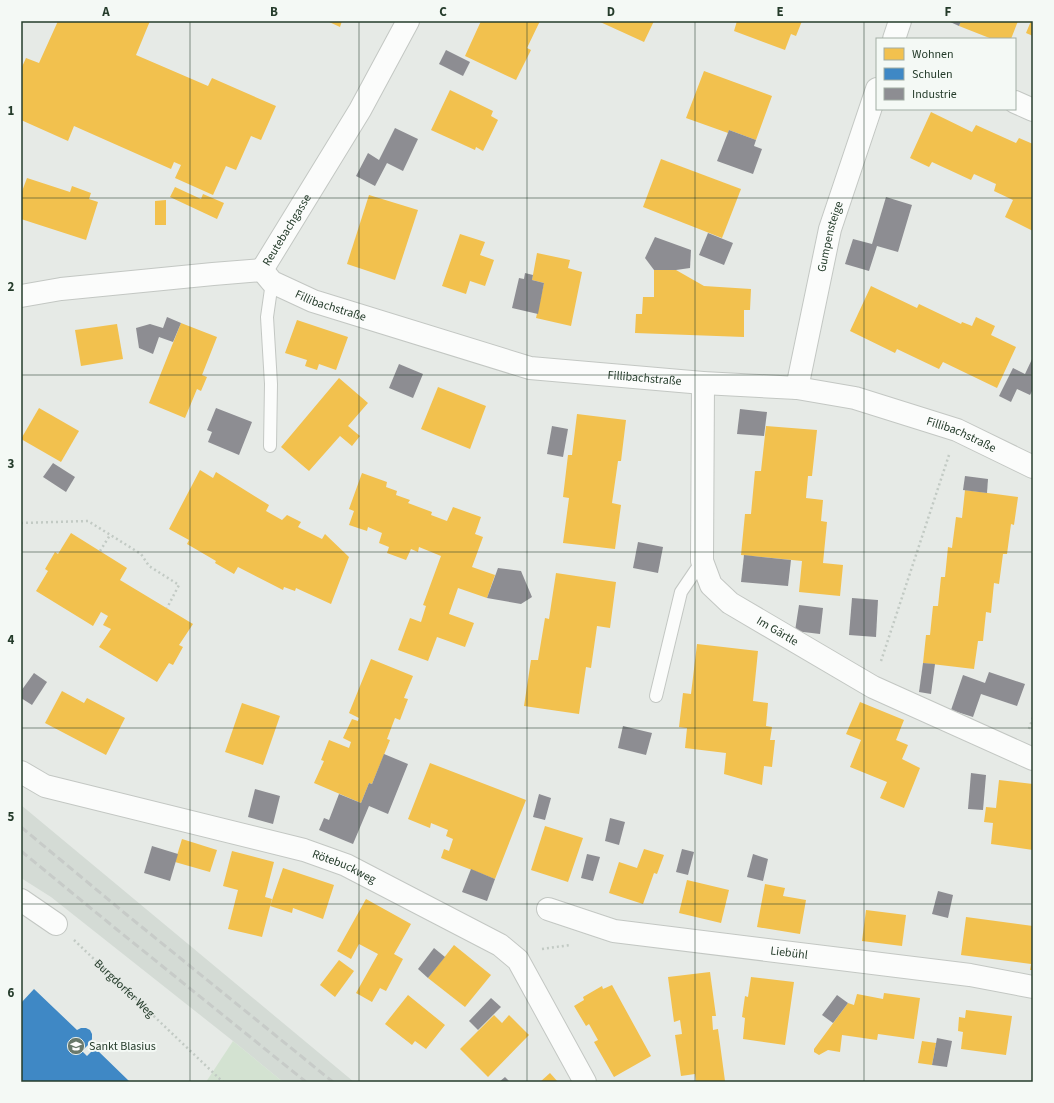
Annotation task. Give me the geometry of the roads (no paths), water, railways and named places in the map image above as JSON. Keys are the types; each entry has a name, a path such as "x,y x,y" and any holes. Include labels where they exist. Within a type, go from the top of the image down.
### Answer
{"street":[{"name":"Reutebachgasse","path":"21,296 61,289 206,274 267,276 408,21"},
{"path":"894,38 900,21"},
{"name":"Gumpensteige","path":"797,388 830,229 876,92"},
{"path":"1016,102 1033,110"},
{"name":"Fillibachstraße","path":"267,276 313,301 530,368 702,383 797,388 855,398 957,430 1033,468"},
{"name":"Im Gärtle","path":"702,383 702,561 711,585 730,603 873,687 1033,759"},
{"name":"Rötebuckweg","path":"21,772 45,786 304,850 346,865 500,945 518,960 585,1082"},
{"path":"21,900 56,924"},
{"name":"Liebühl","path":"548,909 614,931 970,975 1033,988"}],"lane":[{"path":"267,276 267,317 271,384 270,446"},
{"path":"656,696 681,592 702,561"}],"railway":[{"path":"21,827 333,1082"},
{"path":"21,851 306,1082"}],"place":[{"name":"Sankt Blasius","path":"76,1046"}]}
